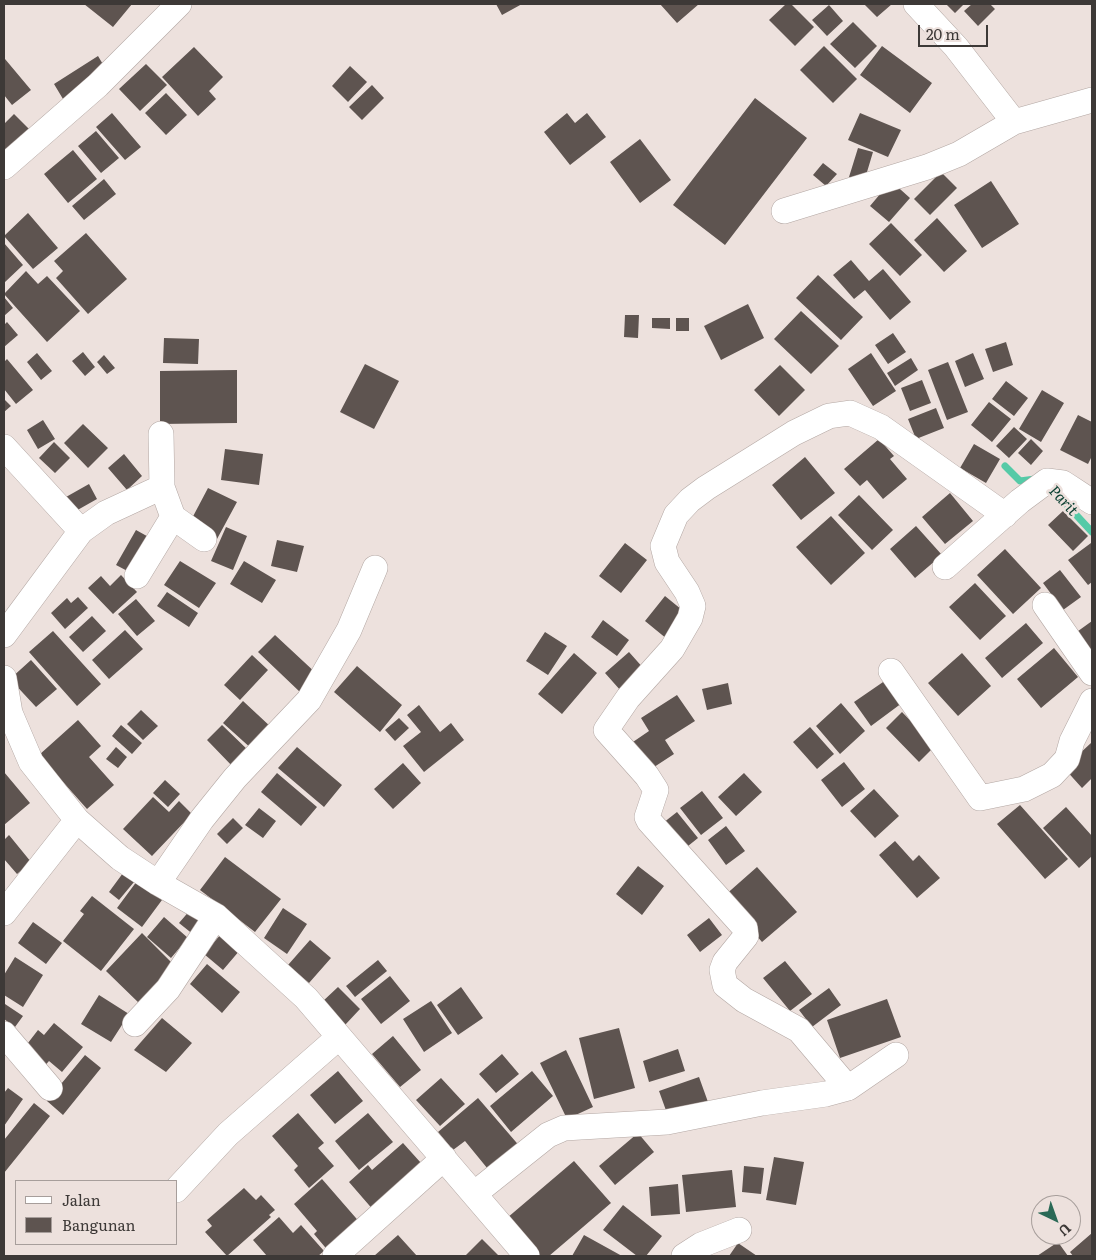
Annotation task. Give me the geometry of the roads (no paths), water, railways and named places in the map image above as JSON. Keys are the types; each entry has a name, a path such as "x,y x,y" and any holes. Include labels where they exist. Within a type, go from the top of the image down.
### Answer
{"street":[{"path":"4,166 98,84 179,4"},
{"path":"916,4 956,47 1014,122"},
{"path":"784,211 927,167 959,154 1014,122 1092,100"},
{"path":"848,1088 798,1030 744,1000 725,985 722,970 725,962 746,936 745,928 649,821 647,817 656,790 647,776 606,730 628,698 672,648 690,618 693,606 687,592 667,562 663,546 676,515 690,500 706,488 794,433 829,416 850,412 882,427 1013,508"},
{"path":"161,434 162,487 174,517 204,538"},
{"path":"4,447 81,531"},
{"path":"945,567 1047,481 1063,483 1092,502"},
{"path":"4,634 81,531 106,513 162,487"},
{"path":"137,576 174,517"},
{"path":"158,883 202,819 235,778 310,700 349,630 375,568"},
{"path":"1045,605 1092,673"},
{"path":"891,671 980,798 1024,789 1052,774 1067,759 1072,741 1092,702"},
{"path":"4,678 7,715 31,762 77,820 120,858 158,883 216,916 306,998 527,1256"},
{"path":"4,913 77,820"},
{"path":"135,1024 168,989 216,916"},
{"path":"4,1034 50,1088"},
{"path":"178,1188 228,1134 340,1037"},
{"path":"474,1194 548,1135 564,1128 667,1122 762,1103 826,1094 848,1088 896,1056"},
{"path":"335,1256 444,1158"},
{"path":"684,1256 701,1245 739,1230"}],"waterway":[{"name":"Parit","path":"1005,466 1020,481 1035,479"},
{"name":"Parit","path":"1052,489 1092,532"}]}
